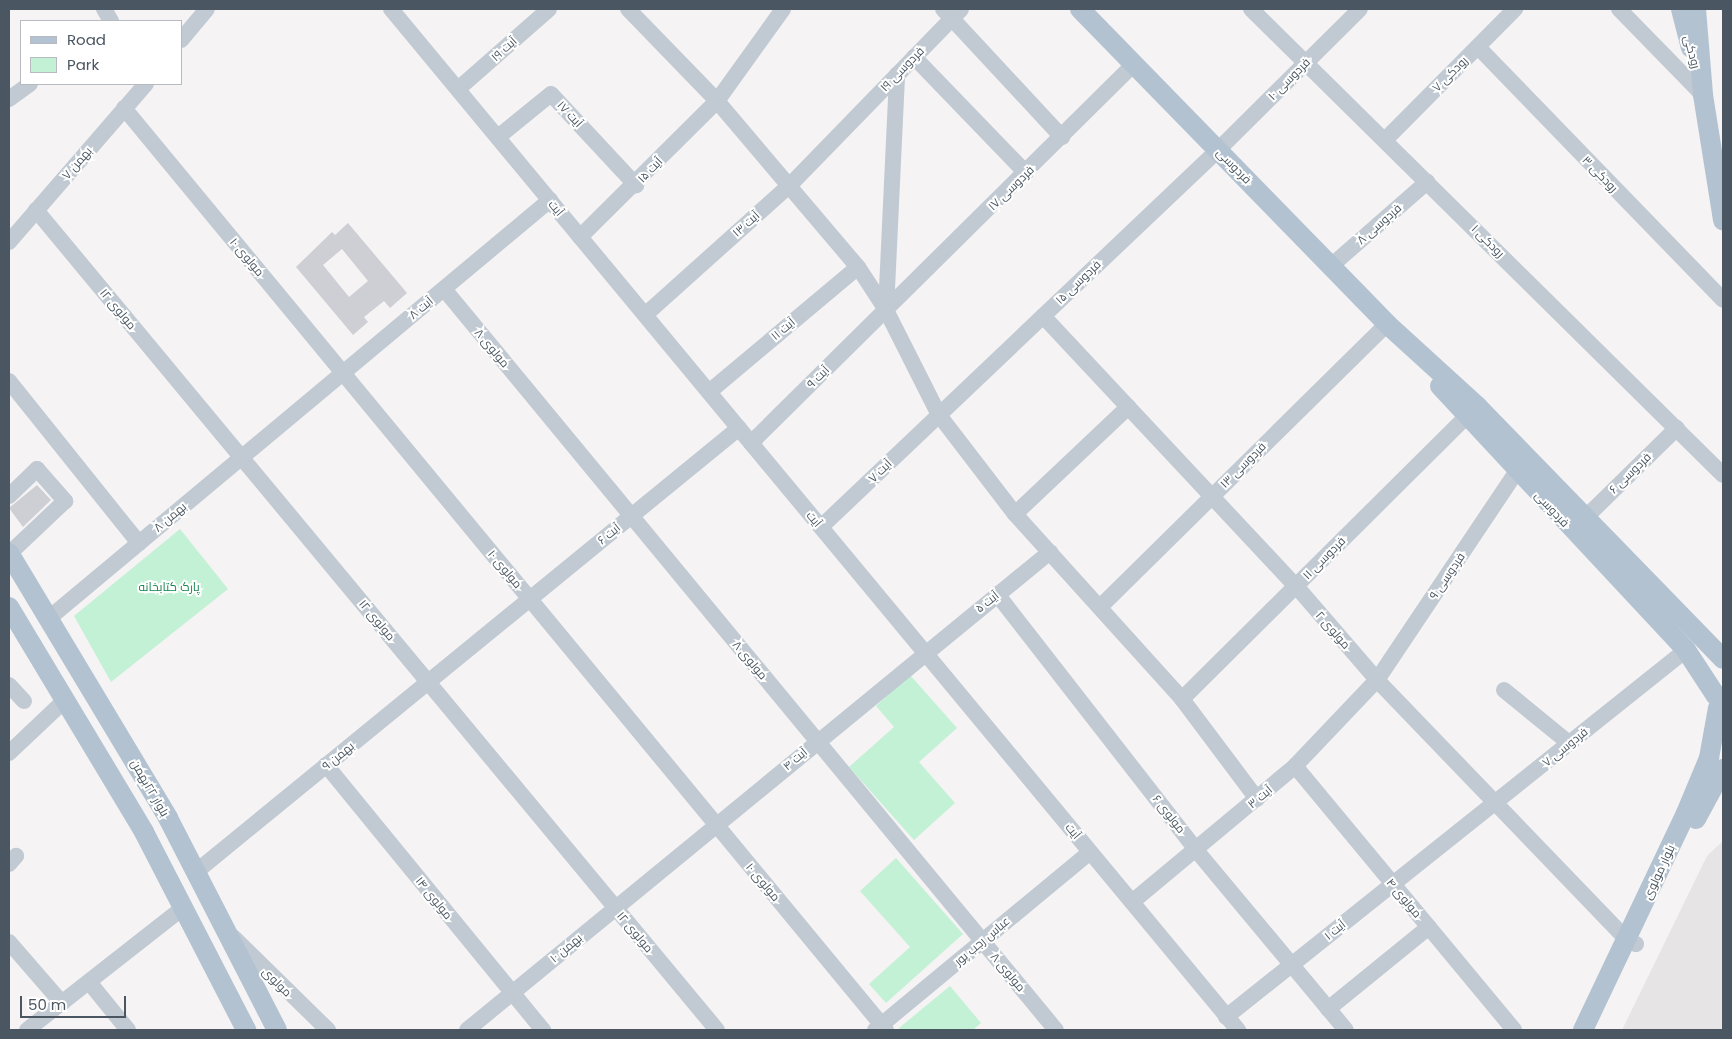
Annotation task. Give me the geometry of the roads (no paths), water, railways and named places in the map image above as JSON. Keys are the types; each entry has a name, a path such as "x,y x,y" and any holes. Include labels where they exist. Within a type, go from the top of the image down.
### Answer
{"main road":[{"name":"فردوسی","path":"1080,9 1387,324 1466,417 1686,650 1719,707"},
{"name":"رودکی","path":"1681,9 1704,95"},
{"name":"رودکی","path":"1696,9 1704,95 1723,220"},
{"name":"فردوسی","path":"1387,324 1477,406 1584,519 1723,659"},
{"name":"بلوار ۲۲بهمن","path":"9,554 126,746 197,872 277,1030"},
{"path":"9,607 105,765 184,907 239,1027"},
{"name":"بلوار مولوی","path":"1595,1030 1709,758 1723,676"},
{"path":"105,765 126,746"},
{"name":"بلوار مولوی","path":"1583,1030 1723,769"}],"street":[{"path":"104,9 110,20"},
{"path":"182,39 207,9"},
{"name":"آیت","path":"391,9 1238,1030"},
{"name":"آیت ۱۹","path":"458,89 549,9"},
{"name":"آیت ۱۵","path":"580,237 636,185 717,101 783,9"},
{"name":"رودکی ۱","path":"1251,9 1723,475"},
{"name":"فردوسی ۱۰","path":"1218,150 1360,9"},
{"name":"رودکی ۷","path":"1385,140 1516,9"},
{"path":"1619,9 1704,95"},
{"path":"632,10 791,184 858,266 886,310 939,414 1015,514 1182,699 1257,799"},
{"path":"952,12 1062,137"},
{"name":"فردوسی ۱۹","path":"844,129 914,57 952,12"},
{"name":"رودکی ۳","path":"1478,47 1723,300"},
{"path":"914,57 1026,173"},
{"name":"فردوسی ۱۷","path":"886,310 1134,64"},
{"path":"886,310 898,74"},
{"path":"9,99 29,85"},
{"name":"بهمن ۷","path":"9,242 145,85"},
{"name":"آیت ۱۷","path":"498,137 551,94 636,185"},
{"name":"مولوی ۱۰","path":"124,108 716,825 881,1029"},
{"name":"آیت ۱۳","path":"645,314 791,184 844,129"},
{"name":"فردوسی ۱۵","path":"939,414 1218,150"},
{"name":"فردوسی ۸","path":"1331,266 1427,182"},
{"name":"آیت ۸","path":"292,415 550,200"},
{"name":"مولوی ۱۲","path":"36,210 717,1030"},
{"name":"آیت ۱۱","path":"709,392 858,266"},
{"name":"مولوی ۸","path":"444,289 1056,1030"},
{"name":"آیت ۹","path":"751,443 886,310"},
{"name":"مولوی ۲","path":"1043,316 1296,586 1377,680 1631,942"},
{"name":"فردوسی ۱۳","path":"1100,607 1387,324"},
{"path":"9,381 139,543"},
{"path":"1015,514 1128,407"},
{"name":"آیت ۷","path":"821,527 939,414"},
{"name":"بهمن ۸","path":"48,618 292,415"},
{"name":"فردوسی ۱۱","path":"1182,699 1466,417"},
{"name":"آیت ۶","path":"479,640 738,428"},
{"name":"فردوسی ۶","path":"1584,519 1677,428"},
{"path":"9,496 37,469 65,501 9,554"},
{"name":"فردوسی ۹","path":"1377,680 1517,472"},
{"name":"آیت ۵","path":"924,652 1050,552"},
{"name":"مولوی ۶","path":"997,594 1196,850 1346,1030"},
{"name":"بهمن ۹","path":"197,872 479,640"},
{"name":"فردوسی ۷","path":"1444,843 1686,650"},
{"name":"آیت ۴","path":"666,866 924,652"},
{"name":"آیت ۳","path":"1132,902 1295,766 1377,680"},
{"path":"9,685 24,701"},
{"path":"1504,690 1569,744"},
{"path":"9,753 65,700"},
{"name":"مولوی ۱۴","path":"326,765 543,1030"},
{"name":"مولوی ۴","path":"1295,766 1514,1030"},
{"name":"آیت ۱","path":"1226,1017 1444,843"},
{"name":"عباس رجب پور","path":"881,1029 982,941 1090,852"},
{"name":"بهمن ۱۰","path":"467,1030 666,866"},
{"path":"27,1030 184,907"},
{"path":"1328,1008 1429,927"},
{"name":"مولوی","path":"227,931 328,1030"},
{"path":"9,942 62,1003"},
{"path":"89,982 128,1030"}],"park label":[{"name":"پارک کتابخانه","path":"169,587"}]}
